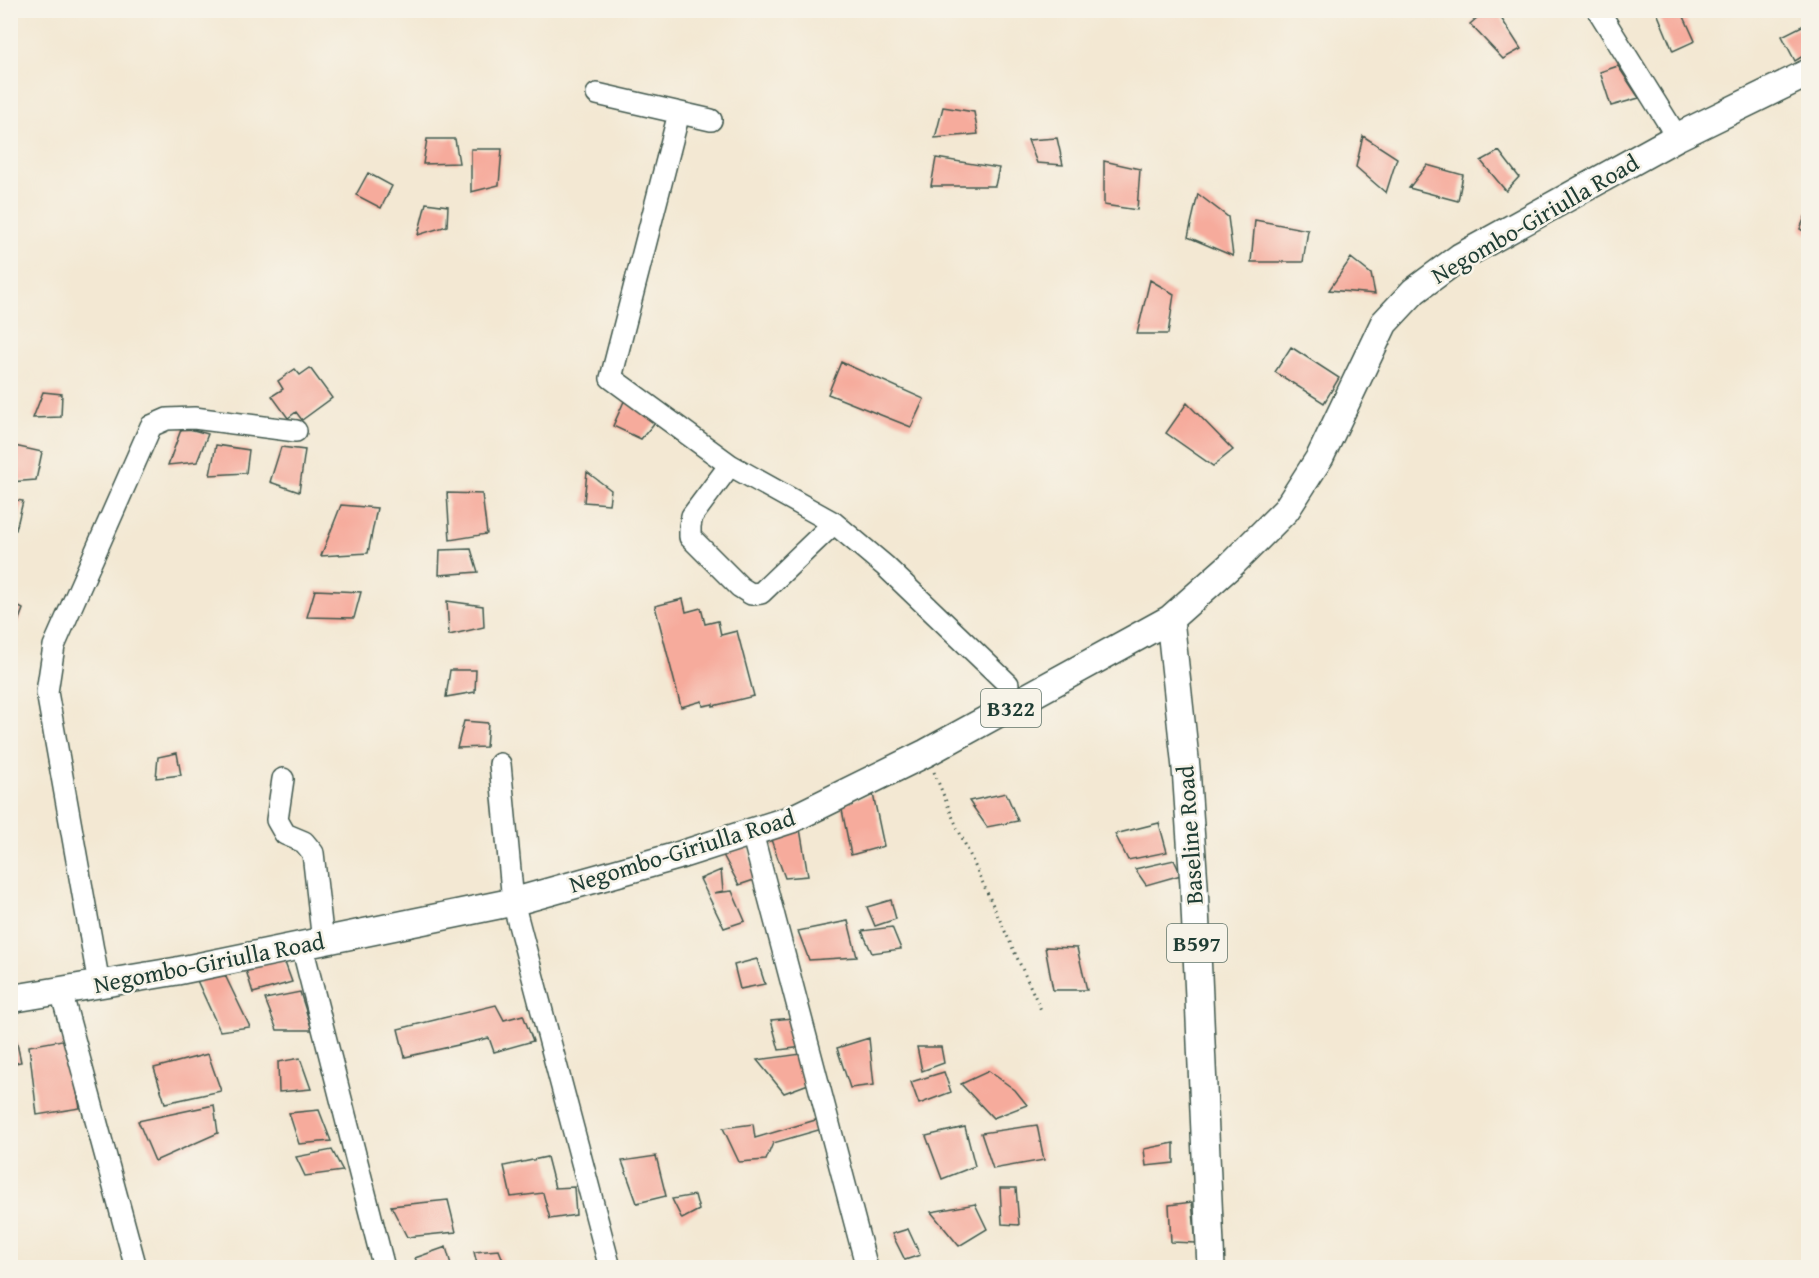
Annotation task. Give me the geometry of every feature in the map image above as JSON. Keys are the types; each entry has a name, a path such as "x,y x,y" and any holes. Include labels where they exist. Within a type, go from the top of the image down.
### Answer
{"main road":[{"name":"Negombo-Giriulla Road","path":"10,999 313,944 513,902 677,856 792,819 926,753 1170,619 1232,564 1286,510 1320,456 1384,323 1414,291 1460,257 1677,137 1809,73"},
{"name":"Baseline Road","path":"1170,619 1186,768 1194,885 1211,1268"}],"street":[{"path":"1598,10 1677,137"},
{"path":"597,94 711,120"},
{"path":"679,112 611,378 730,465 834,523 885,566 1008,684"},
{"path":"99,984 47,692 54,646 151,426 167,419 194,418 296,431"},
{"path":"730,465 692,516 690,537 740,587 751,594 761,593 834,523"},
{"path":"500,764 513,902 610,1268"},
{"path":"283,779 276,820 285,834 304,842 314,853 313,944 384,1268"},
{"path":"752,833 867,1268"},
{"path":"61,991 136,1268"}],"path":[{"path":"926,753 953,818 1042,1012"}],"building":[{"path":"1486,10 1496,10 1521,49 1503,59 1470,24"},
{"path":"1656,10 1681,10 1695,41 1673,51"},
{"path":"1808,23 1808,53 1795,61 1782,36"},
{"path":"1618,66 1639,98 1611,106 1600,72"},
{"path":"943,107 974,112 978,134 935,138"},
{"path":"1363,136 1397,158 1386,193 1356,167"},
{"path":"1057,138 1063,165 1037,163 1028,140"},
{"path":"427,139 455,139 459,163 423,164"},
{"path":"471,149 502,149 499,185 471,192"},
{"path":"1499,151 1519,177 1506,191 1481,161"},
{"path":"936,158 999,168 995,186 931,186"},
{"path":"1104,161 1140,169 1137,210 1104,205"},
{"path":"1427,165 1463,175 1458,201 1409,188"},
{"path":"368,173 392,186 381,208 356,195"},
{"path":"1198,194 1228,217 1233,256 1188,237"},
{"path":"426,203 448,206 447,226 418,235"},
{"path":"1808,210 1808,234 1800,229"},
{"path":"1255,220 1308,230 1303,262 1251,262"},
{"path":"1351,258 1371,274 1375,294 1329,290"},
{"path":"1150,280 1174,294 1168,334 1137,334"},
{"path":"1291,347 1339,378 1324,403 1275,372"},
{"path":"841,362 924,399 911,427 828,394"},
{"path":"310,368 332,398 302,420 296,412 288,418 272,396 283,389 278,381 295,369 300,375"},
{"path":"43,392 62,394 61,417 33,418"},
{"path":"625,399 657,420 641,439 613,426"},
{"path":"1187,403 1233,450 1213,466 1166,433"},
{"path":"182,427 208,434 197,462 168,465"},
{"path":"10,445 42,452 36,480 10,482"},
{"path":"216,445 249,450 246,473 210,475"},
{"path":"281,447 305,450 299,492 270,482"},
{"path":"587,472 611,490 609,504 584,502"},
{"path":"447,493 482,494 487,534 450,540"},
{"path":"10,499 23,501 16,530 10,529"},
{"path":"341,505 377,508 368,553 321,556"},
{"path":"471,549 478,572 439,575 440,550"},
{"path":"315,590 361,592 354,618 307,617"},
{"path":"683,599 686,612 701,608 705,624 718,621 721,635 737,631 754,696 713,706 713,704 703,706 702,701 681,707 655,606"},
{"path":"447,601 483,606 484,627 449,635"},
{"path":"10,602 23,609 11,640 10,640"},
{"path":"450,670 476,670 475,692 446,697"},
{"path":"464,721 488,723 486,747 457,748"},
{"path":"177,753 181,775 156,778 158,757"},
{"path":"1006,793 1018,821 987,827 969,801"},
{"path":"873,794 884,846 851,855 841,805"},
{"path":"1159,823 1167,852 1128,860 1115,834"},
{"path":"800,829 808,876 785,878 770,837"},
{"path":"747,847 757,879 739,885 722,853"},
{"path":"1174,860 1181,875 1146,885 1135,869"},
{"path":"721,870 723,891 714,893 732,891 745,921 724,928 700,879"},
{"path":"891,900 896,919 875,926 867,907"},
{"path":"848,921 857,957 809,960 798,931"},
{"path":"892,927 901,949 872,953 862,931"},
{"path":"1045,947 1077,948 1087,990 1053,990"},
{"path":"283,957 292,982 253,993 245,967"},
{"path":"757,959 765,984 740,989 734,965"},
{"path":"222,969 250,1027 220,1031 195,976"},
{"path":"300,992 312,1030 277,1030 265,999"},
{"path":"496,1005 504,1020 523,1015 533,1041 494,1052 489,1038 405,1057 398,1029"},
{"path":"793,1018 803,1047 779,1050 771,1020"},
{"path":"15,1034 21,1062 10,1064 10,1035"},
{"path":"869,1038 874,1085 850,1088 837,1048"},
{"path":"67,1039 80,1108 37,1115 29,1046"},
{"path":"917,1047 941,1047 944,1063 922,1071"},
{"path":"208,1054 221,1091 165,1103 154,1068"},
{"path":"801,1054 811,1083 784,1093 757,1060"},
{"path":"300,1058 311,1089 279,1092 278,1062"},
{"path":"989,1071 1015,1090 1027,1105 993,1118 961,1084"},
{"path":"944,1072 951,1092 919,1104 911,1082"},
{"path":"214,1105 218,1133 155,1161 138,1121"},
{"path":"319,1110 331,1141 299,1144 289,1113"},
{"path":"819,1119 822,1129 773,1143 766,1160 739,1162 723,1128 753,1124 755,1138"},
{"path":"1037,1125 1044,1160 993,1169 981,1133"},
{"path":"965,1127 975,1166 942,1179 926,1136"},
{"path":"1174,1143 1174,1163 1146,1166 1144,1149"},
{"path":"332,1150 343,1171 305,1176 296,1157"},
{"path":"656,1156 666,1196 637,1203 622,1161"},
{"path":"547,1157 555,1188 574,1187 576,1215 550,1219 543,1193 511,1197 504,1166"},
{"path":"1000,1188 1016,1188 1019,1225 1002,1224"},
{"path":"695,1195 699,1210 682,1219 672,1199"},
{"path":"448,1200 456,1232 407,1237 391,1206"},
{"path":"1192,1202 1196,1243 1171,1242 1169,1205"},
{"path":"975,1204 987,1229 959,1246 931,1212"},
{"path":"908,1229 920,1255 905,1260 892,1234"},
{"path":"446,1247 452,1268 420,1268 415,1258"},
{"path":"499,1250 506,1268 478,1268 474,1252"}]}
